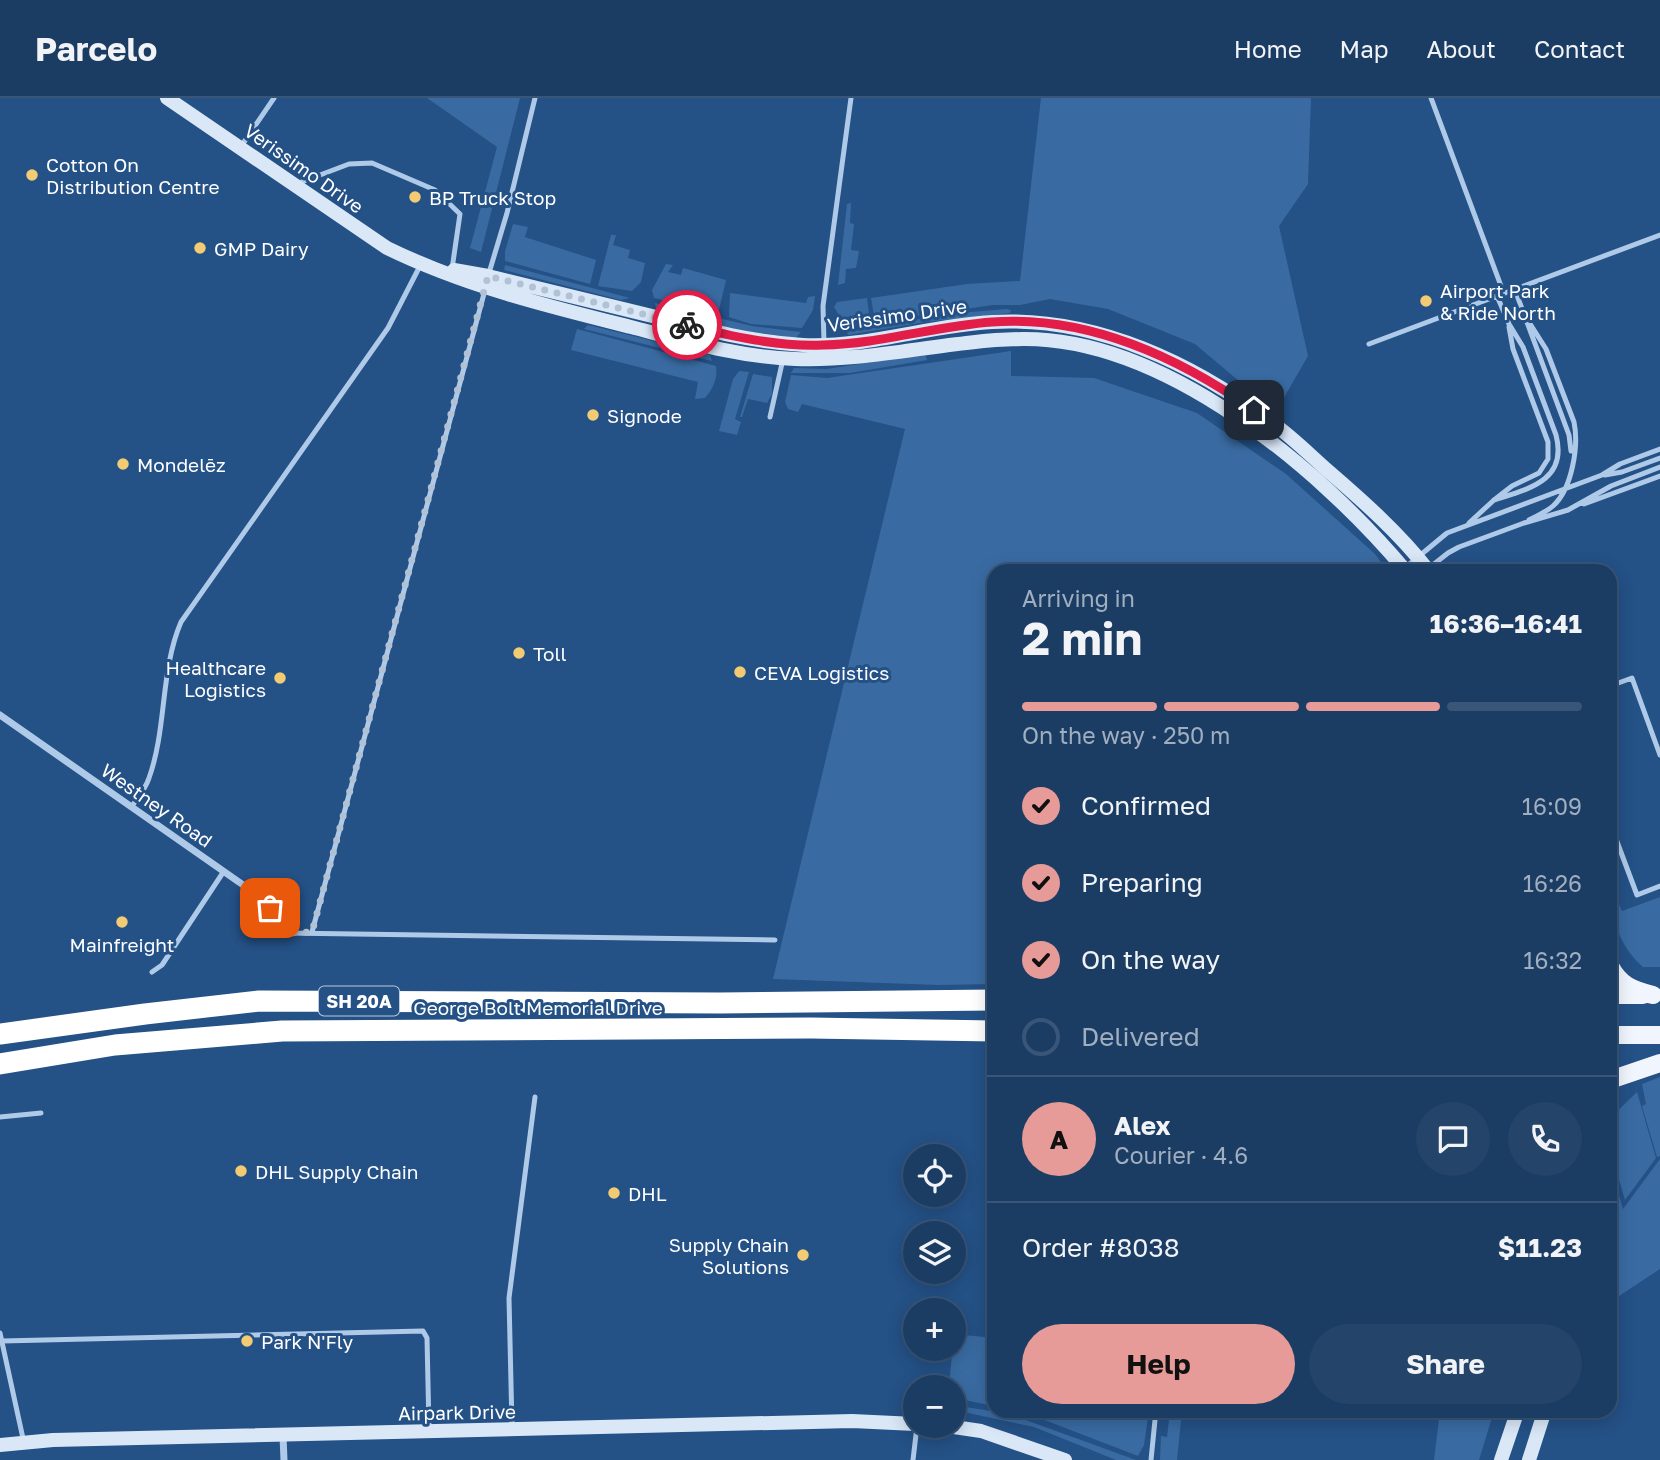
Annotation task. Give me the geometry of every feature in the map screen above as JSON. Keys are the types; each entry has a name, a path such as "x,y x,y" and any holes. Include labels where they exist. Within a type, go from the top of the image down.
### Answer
{"highway":[{"name":"George Bolt Memorial Drive","path":"0,1034 259,1001 720,1003 987,1000"},
{"name":"George Bolt Memorial Drive","path":"0,1064 115,1045 282,1031 811,1028 987,1031"}],"main road":[{"path":"1617,977 1630,989 1656,995"},
{"path":"1617,995 1656,995"},
{"path":"1617,1035 1660,1035"},
{"path":"1617,1078 1660,1063"}],"street":[{"name":"Verissimo Drive","path":"167,98 387,248 421,264 709,347 783,359 991,322 1016,322 1093,331 1146,349 1231,394 1277,426 1374,511 1423,564"},
{"name":"Verissimo Drive","path":"487,282 736,336 825,352 1026,339 1058,341 1118,354 1176,381 1261,435 1355,516 1399,564"},
{"name":"Westney Road","path":"0,715 256,894 270,908 285,933"},
{"path":"1501,1460 1515,1418"},
{"path":"1529,1460 1542,1418"},
{"name":"Airpark Drive","path":"0,1445 852,1422 903,1424"},
{"path":"966,1430 993,1435 1065,1460"},
{"path":"283,1436 284,1460"}],"lane":[{"path":"240,148 274,98"},
{"path":"312,932 507,213 535,98"},
{"path":"825,352 823,306 850,98"},
{"path":"1431,98 1504,294"},
{"path":"294,185 349,164 372,163 435,190 460,214 451,272"},
{"path":"1369,344 1660,235"},
{"path":"132,807 148,781 156,755 173,642 181,622 388,328 421,264"},
{"path":"1515,290 1527,319 1546,349 1574,422 1576,434 1564,489 1553,506 1524,523"},
{"path":"1463,527 1513,486 1539,473 1546,464 1549,453 1548,442 1513,349 1508,324 1497,296"},
{"path":"1494,500 1548,477 1556,466 1559,450 1556,435 1523,347 1508,324"},
{"path":"770,417 783,359"},
{"path":"1410,564 1440,537 1602,475 1620,464 1660,449"},
{"path":"1602,475 1622,472 1660,458"},
{"path":"1568,510 1611,486 1660,467"},
{"path":"1435,564 1459,547 1660,476"},
{"path":"1617,683 1632,678 1660,755"},
{"path":"1617,843 1637,895 1660,886"},
{"path":"152,972 162,965 224,871"},
{"path":"285,933 775,940"},
{"path":"512,1430 509,1298 535,1097"},
{"path":"0,1116 40,1114"},
{"path":"2,1341 423,1331 427,1338 429,1432"},
{"path":"0,1333 24,1443"},
{"path":"1151,1460 1156,1418"},
{"path":"913,1460 915,1438"}],"shaded area":[{"path":"427,98 520,98 481,252 470,248 497,147"},
{"path":"1041,98 1311,98 1308,184 1279,226 1308,356 1278,408 1252,392 1195,344 1108,309 1050,299 875,322 871,298 967,284 1020,281"},
{"path":"851,203 850,223 854,224 851,250 859,251 856,268 846,269 845,283 838,285 847,204"},
{"path":"513,224 528,227 525,237 596,260 590,284 505,261 505,251"},
{"path":"611,235 616,235 613,245 630,250 628,258 645,263 641,282 632,291 598,286"},
{"path":"666,264 673,265 668,272 681,275 683,268 726,280 718,314 654,298 652,290"},
{"path":"505,265 630,298 621,300 504,270"},
{"path":"730,293 806,303 808,297 815,296 813,310 802,328 751,324 729,317"},
{"path":"867,298 870,322 846,327 834,307 837,302"},
{"path":"655,303 752,326 801,332 796,338 724,328 656,309"},
{"path":"1011,310 1010,313 926,322 848,335 846,330 959,313"},
{"path":"588,325 710,355 712,361 584,329"},
{"path":"577,329 716,366 714,383 705,398 695,399 698,382 571,350"},
{"path":"1011,351 1011,376 1094,378 1197,413 1286,474 1375,554 1382,564 987,564 987,984 773,979 905,429 802,404 798,412 788,409 785,402 791,375 827,378"},
{"path":"925,354 927,360 850,373 791,373 794,368 826,369"},
{"path":"739,371 749,372 735,419 741,422 737,435 719,431 733,379"},
{"path":"753,374 772,377 772,394 767,403 748,399 740,417"},
{"path":"1660,897 1660,967 1643,967 1628,950 1618,930 1617,900 1622,911"},
{"path":"1660,1077 1660,1156 1657,1157 1642,1106 1646,1104 1642,1084"},
{"path":"1637,1092 1656,1158 1625,1200 1617,1173 1617,1111"},
{"path":"1660,1159 1660,1269 1617,1297 1617,1189 1623,1209"},
{"path":"966,1335 987,1337 987,1405 966,1400 966,1375 950,1375 951,1361 966,1361"},
{"path":"966,1407 987,1410 987,1417 966,1413"},
{"path":"992,1418 1020,1418 1136,1460 1116,1460 1034,1427"},
{"path":"1039,1418 1148,1418 1144,1445 1138,1456"},
{"path":"1169,1418 1181,1418 1177,1460 1160,1460 1161,1436 1167,1437"},
{"path":"1439,1418 1492,1418 1479,1460 1434,1460"}],"way so far":[{"path":"270,908 285,933 312,932 488,276 687,325"}],"place":[{"name":"Cotton On Distribution Centre","path":"32,175"},
{"name":"BP Truck Stop","path":"415,197"},
{"name":"GMP Dairy","path":"200,248"},
{"name":"Airport Park & Ride North","path":"1426,301"},
{"name":"Signode","path":"593,415"},
{"name":"Mondelēz","path":"123,464"},
{"name":"Toll","path":"519,653"},
{"name":"CEVA Logistics","path":"740,672"},
{"name":"Healthcare Logistics","path":"280,678"},
{"name":"Mainfreight","path":"122,922"},
{"name":"DHL Supply Chain","path":"241,1171"},
{"name":"DHL","path":"614,1193"},
{"name":"Supply Chain Solutions","path":"803,1255"},
{"name":"Park N'Fly","path":"247,1341"}],"route":[{"path":"687,325 764,341 824,345 991,322 1068,326 1093,331 1146,349 1231,394 1254,410"}]}
